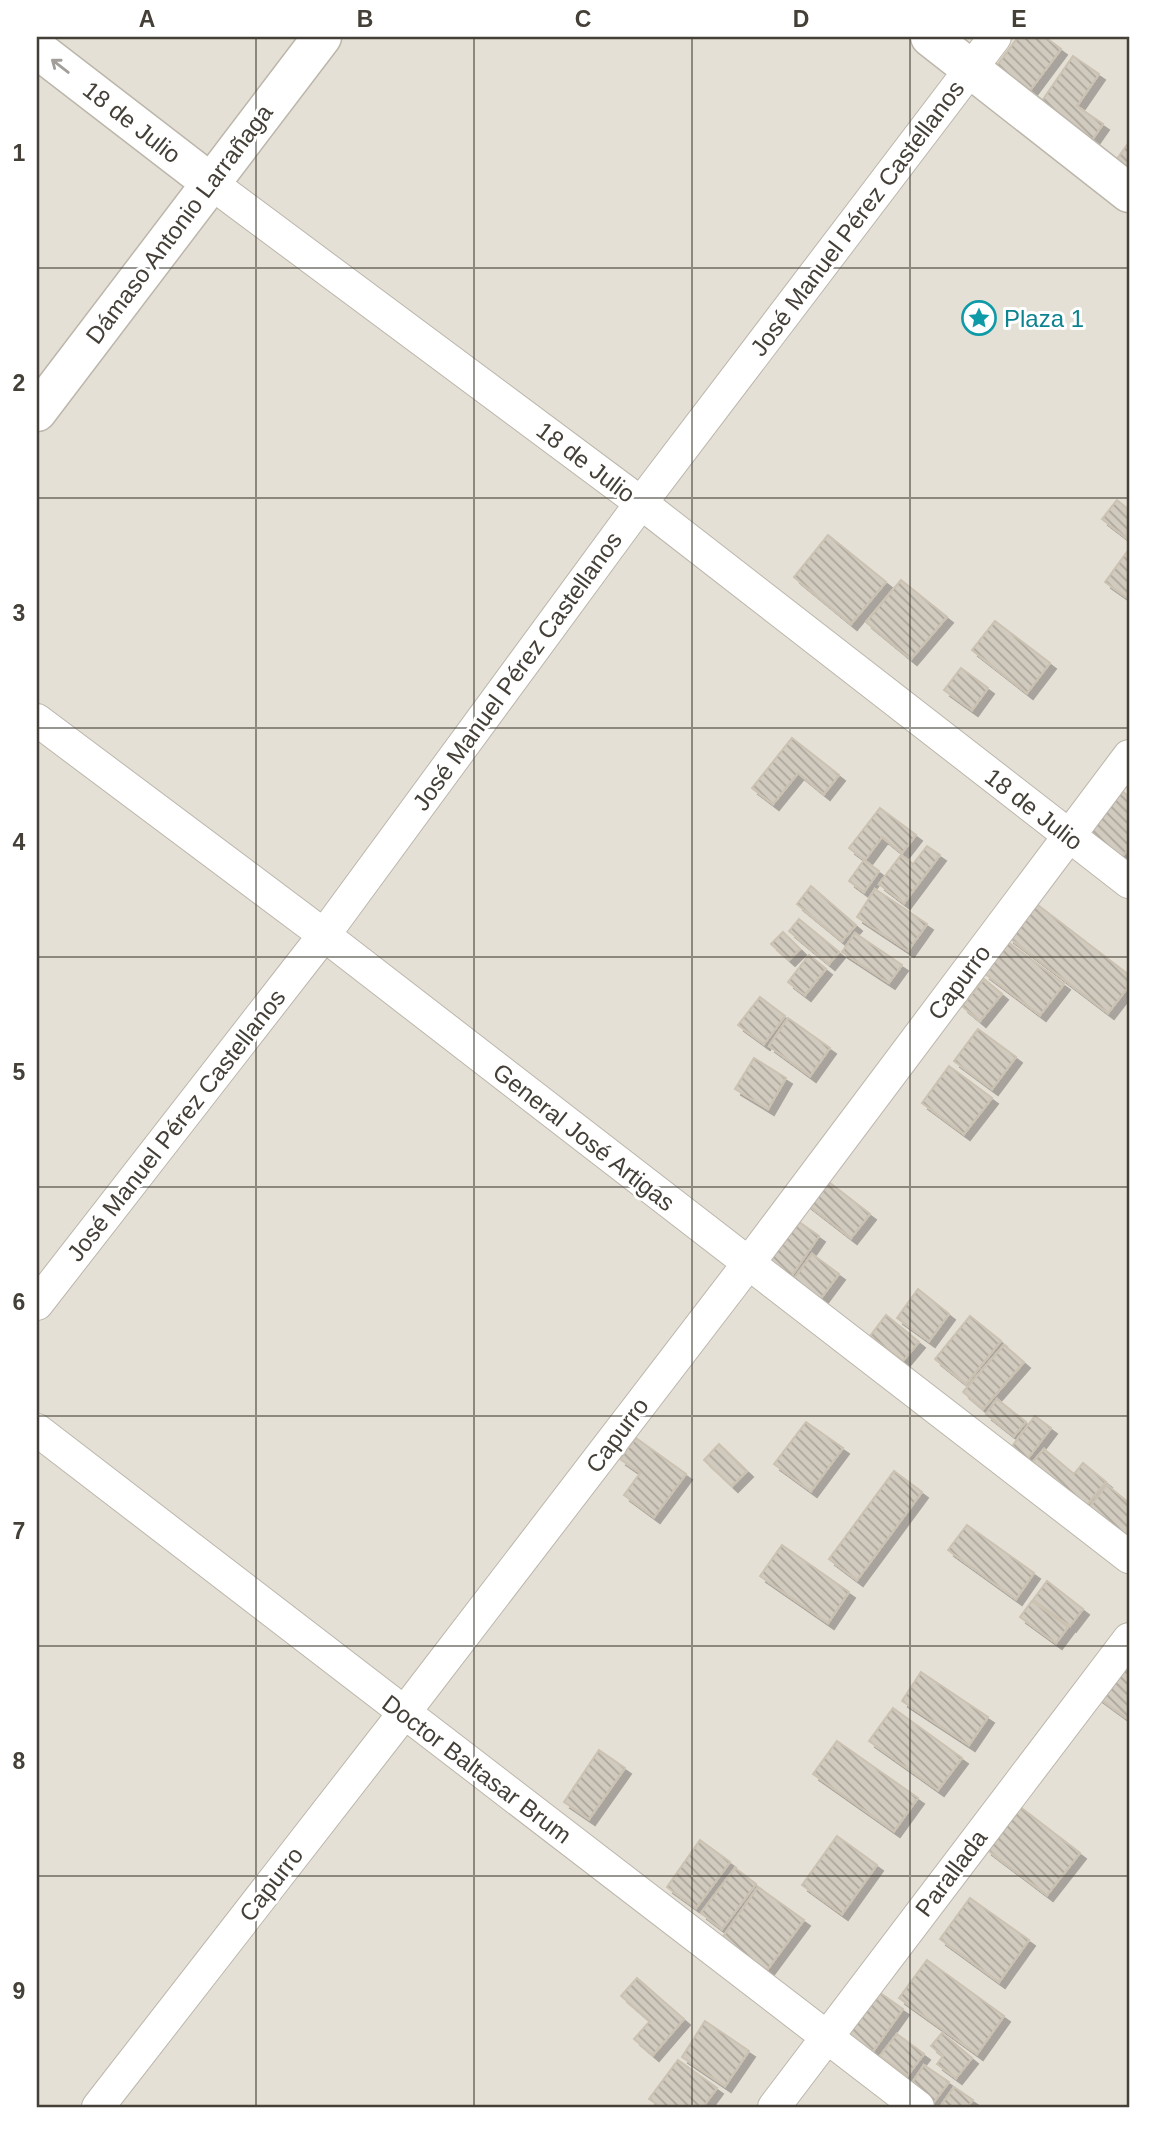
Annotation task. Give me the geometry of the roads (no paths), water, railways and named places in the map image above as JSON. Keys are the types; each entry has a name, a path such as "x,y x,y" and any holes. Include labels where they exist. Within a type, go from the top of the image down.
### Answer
{"street":[{"name":"Dámaso Antonio Larrañaga","path":"37,412 322,37"},
{"path":"930,37 1129,193"},
{"name":"José Manuel Pérez Castellanos","path":"37,1304 324,935 641,503 995,37"},
{"name":"18 de Julio","path":"37,49 211,183 641,503 1129,882"},
{"name":"General José Artigas","path":"37,720 324,935 1129,1557"},
{"name":"Capurro","path":"98,2107 748,1264 1129,757"},
{"name":"Doctor Baltasar Brum","path":"37,1430 918,2107"},
{"name":"Parallada","path":"774,2107 1129,1639"}],"place":[{"name":"Plaza 1","path":"979,318"}]}
